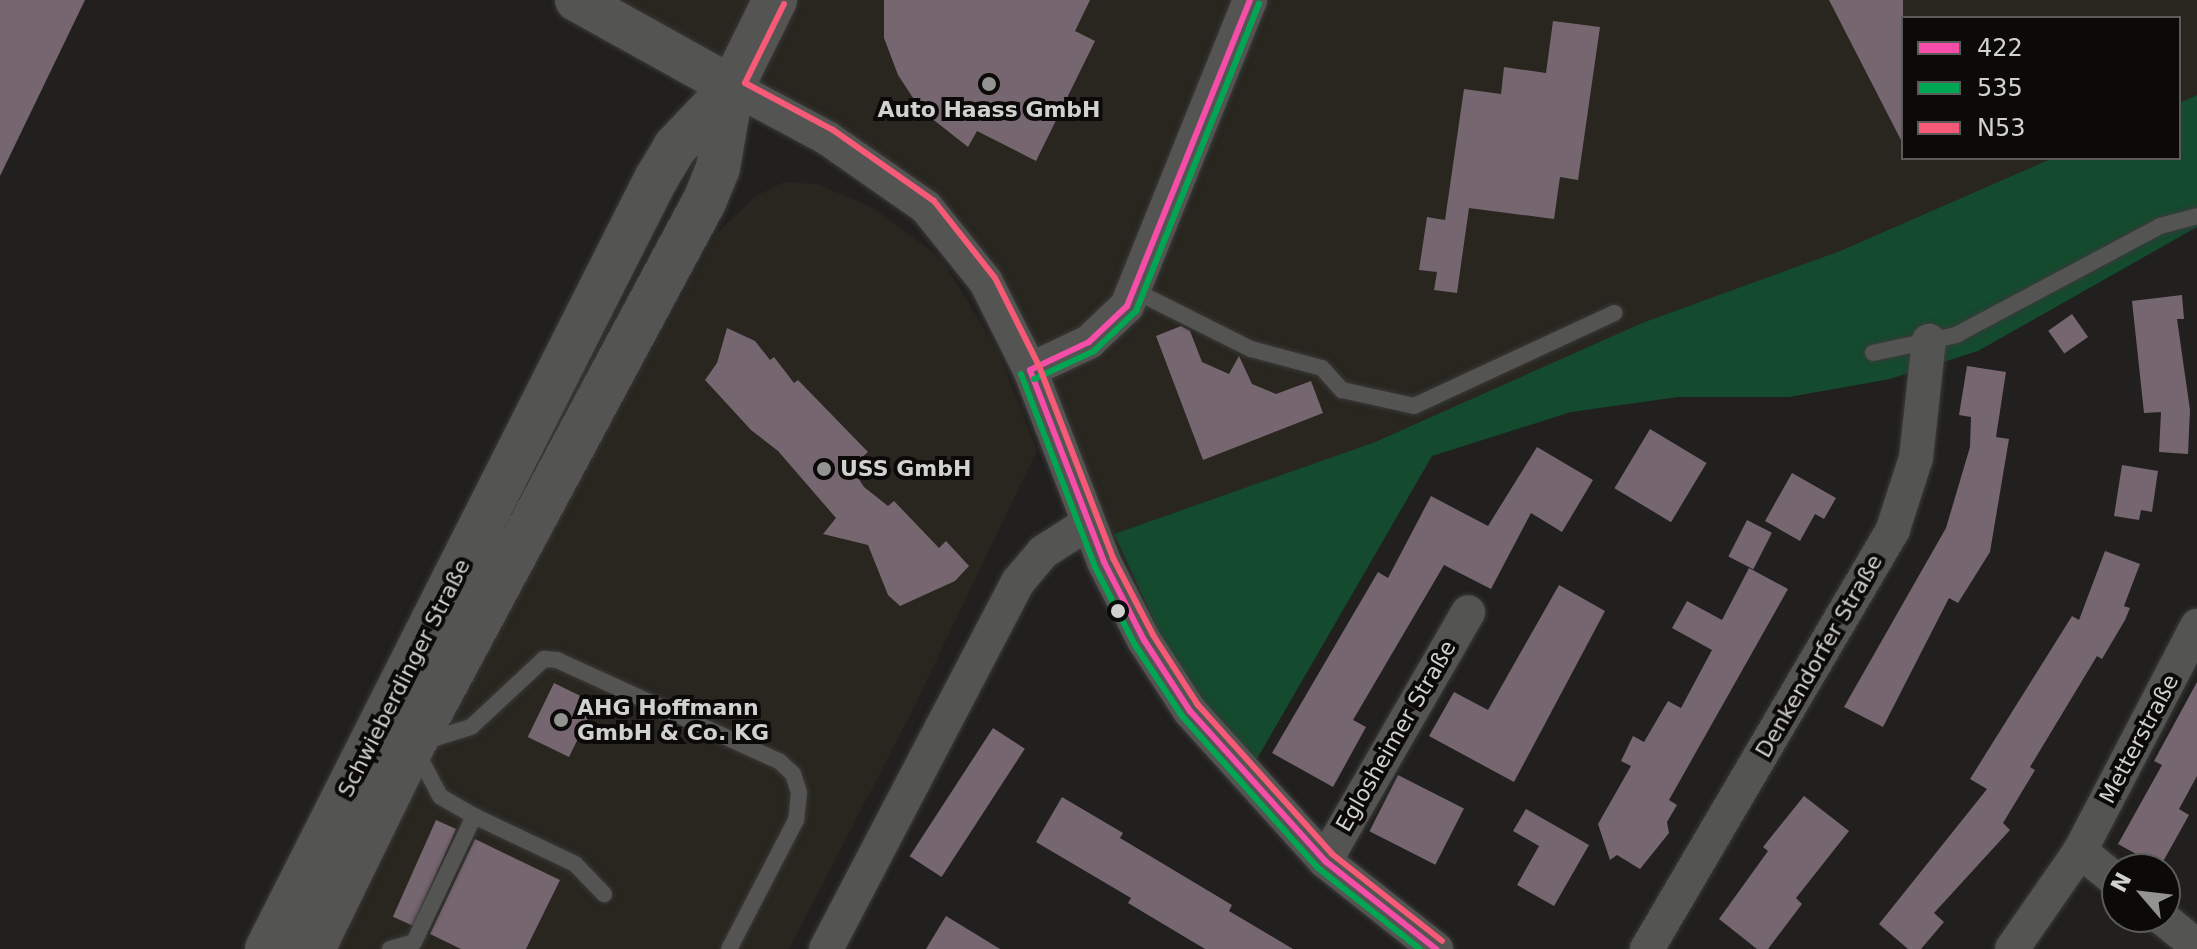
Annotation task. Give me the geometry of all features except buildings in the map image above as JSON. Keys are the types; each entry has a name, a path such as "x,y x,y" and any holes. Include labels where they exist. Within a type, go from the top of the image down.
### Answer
{"main road":[{"name":"Schwieberdinger Straße","path":"313,949 413,745 705,200 718,168 732,87 775,0"},
{"name":"Schwieberdinger Straße","path":"267,949 662,169 675,147 732,87"},
{"path":"540,408 582,429"}],"street":[{"path":"576,0 732,87"},
{"path":"1030,370 1089,342 1127,306 1250,0"},
{"name":"Eglosheimer Straße","path":"732,87 827,138 926,207 986,282 1030,370 1087,524 1144,640 1190,711 1325,861 1436,949"},
{"name":"Denkendorfer Straße","path":"1647,949 1893,529 1916,458 1929,341"},
{"path":"826,949 1018,582 1043,552 1087,524"},
{"name":"Eglosheimer Straße","path":"1325,861 1468,612"},
{"name":"Metterstraße","path":"2012,949 2080,851 2197,626"},
{"path":"2080,851 2101,868"},
{"path":"2181,933 2197,946"}],"lane":[{"path":"1873,353 1956,335 2160,226 2197,216"},
{"path":"1133,290 1251,349 1322,368 1342,390 1414,406 1614,313"},
{"path":"604,894 575,864 474,816 440,796 413,745 471,727 544,659 557,660 779,761 793,774 799,793 796,820 729,949"},
{"path":"390,949 419,947 474,816"}],"shaded area":[{"path":"589,0 2197,0 2197,95 2181,102 2181,16 1901,16 1901,160 2048,160 1840,251 1642,323 1375,442 1114,534 1040,359 931,197"},
{"path":"784,182 817,184 873,208 941,258 998,351 1037,450 911,713 789,949 331,949 409,790 717,233 756,196"}],"green space":[{"path":"2197,95 2197,227 1978,351 1890,379 1789,397 1678,397 1571,412 1432,456 1254,764 1178,672 1114,534 1375,442 1642,323 1840,251 2048,160 2181,160 2181,102"}],"transit line":[{"name":"422","path":"1030,370 1089,342 1127,306 1250,0"},
{"name":"N53","path":"784,4 745,83 833,130 934,201 995,278 1039,366 1113,558 1153,635 1198,705 1332,854 1442,941"},
{"name":"535","path":"1034,379 1094,351 1136,311 1259,4"},
{"name":"422","path":"1030,370 1104,562 1144,640 1190,711 1325,861 1436,949"},
{"name":"535","path":"1021,374 1095,567 1135,645 1182,716 1318,868 1420,949"}],"place":[{"name":"Auto Haass GmbH","path":"989,84"},
{"name":"USS GmbH","path":"824,469"},
{"name":"AHG Hoffmann GmbH & Co. KG","path":"561,720"}]}
